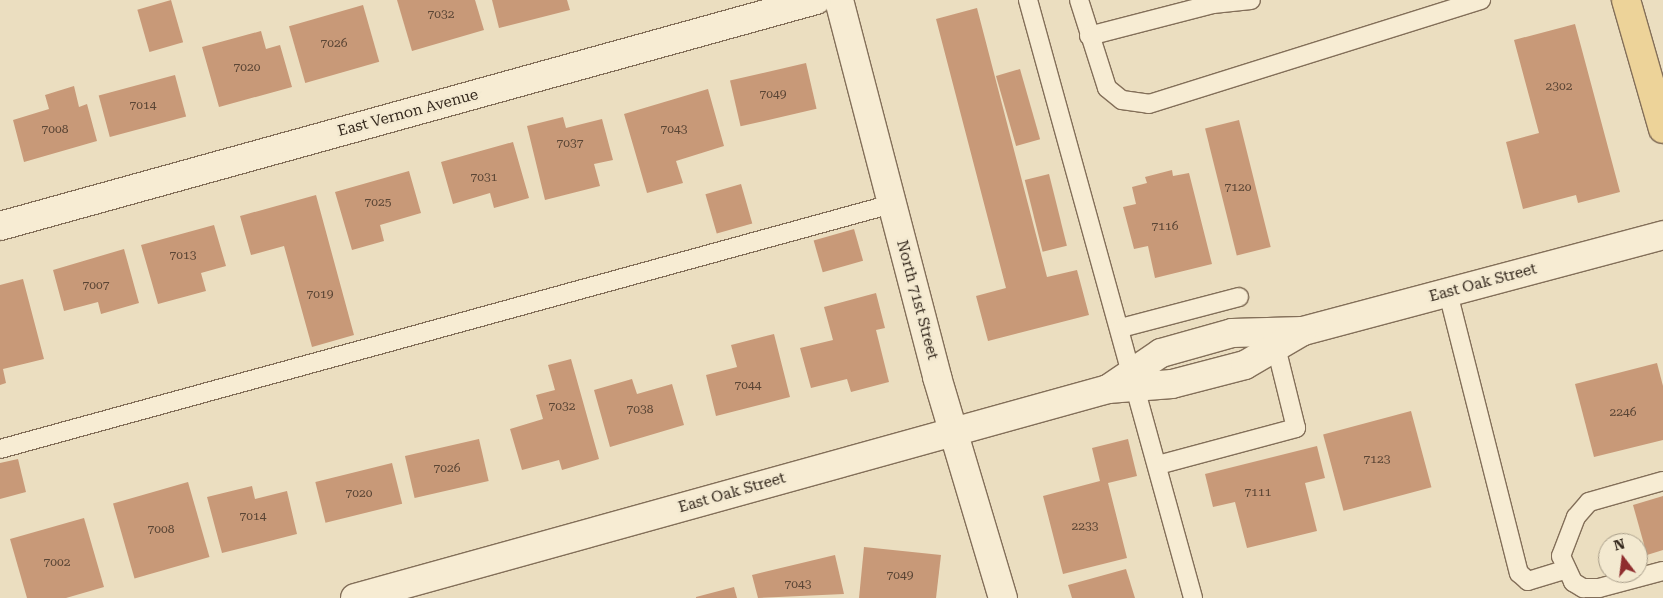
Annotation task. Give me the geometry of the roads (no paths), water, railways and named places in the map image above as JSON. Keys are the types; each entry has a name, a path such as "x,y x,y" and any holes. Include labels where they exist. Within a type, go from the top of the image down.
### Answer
{"main road":[{"path":"1626,0 1663,129"}],"street":[{"name":"East Vernon Avenue","path":"0,226 816,0"},
{"name":"North 71st Street","path":"839,0 954,432 1003,598"},
{"name":"East Oak Street","path":"355,598 1108,389 1135,378 1161,353 1232,333 1303,331 1663,234"},
{"name":"East Oak Street","path":"1135,378 1172,384 1245,365 1303,331"}],"lane":[{"path":"1028,0 1135,378 1193,598"},
{"path":"1079,0 1107,88 1122,100 1149,104 1434,7 1481,0"},
{"path":"1089,36 1212,2 1251,0"},
{"path":"0,448 892,204"},
{"path":"1448,292 1519,573 1528,581 1565,570"},
{"path":"1121,328 1240,297"},
{"path":"1158,465 1296,428 1276,347"},
{"path":"1663,481 1590,502 1568,534 1561,556 1565,570 1578,585 1598,588 1663,571"}]}
